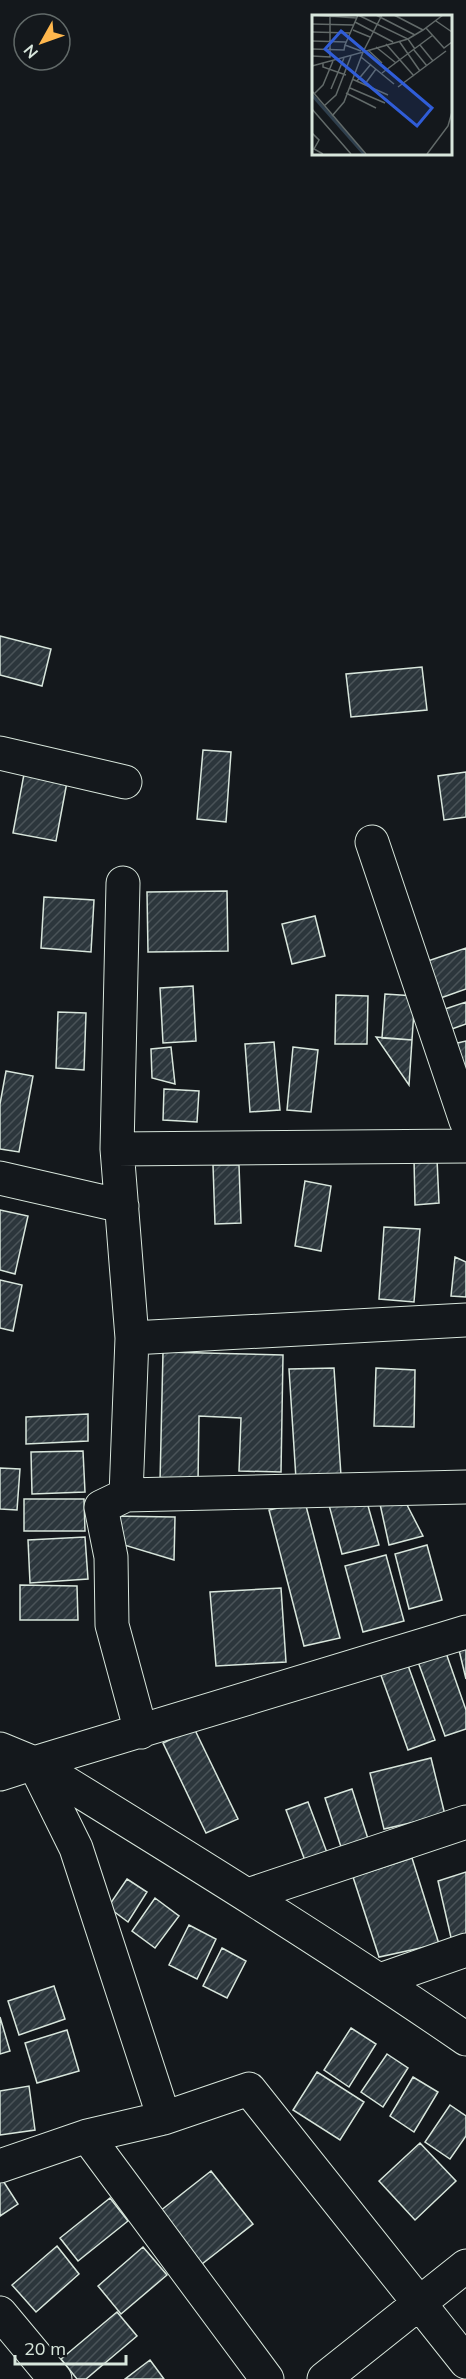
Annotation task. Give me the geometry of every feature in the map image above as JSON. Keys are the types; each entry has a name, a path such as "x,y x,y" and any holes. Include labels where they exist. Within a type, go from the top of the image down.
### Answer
{"street":[{"path":"0,753 124,782"},
{"path":"372,842 466,1121"},
{"path":"123,883 117,1149 132,1338 126,1495"},
{"path":"117,1149 466,1146"},
{"path":"0,1178 122,1206"},
{"path":"132,1338 466,1320"},
{"path":"141,1732 112,1625 111,1557 101,1507 126,1495 466,1487"},
{"path":"0,1774 466,1632"},
{"path":"0,1749 34,1763 248,1894 466,2039"},
{"path":"34,1763 76,1848 164,2118"},
{"path":"248,1894 466,1822"},
{"path":"380,1980 466,1950"},
{"path":"0,2166 87,2136 164,2118 249,2088 466,2362"},
{"path":"87,2136 267,2379"},
{"path":"324,2379 466,2266"},
{"path":"0,2313 55,2379"}],"building":[{"path":"0,636 51,649 42,686 0,675"},
{"path":"422,667 427,710 351,717 346,674"},
{"path":"203,750 231,752 226,822 197,819"},
{"path":"466,772 466,817 444,820 438,776"},
{"path":"24,774 67,782 56,841 13,833"},
{"path":"227,891 228,951 148,952 147,892"},
{"path":"44,897 94,900 91,952 41,948"},
{"path":"315,916 325,956 292,964 282,924"},
{"path":"466,948 466,989 435,1000 422,963"},
{"path":"193,986 196,1041 163,1043 160,988"},
{"path":"385,994 415,996 412,1040 382,1038"},
{"path":"336,995 368,996 367,1044 335,1044"},
{"path":"466,1002 466,1024 449,1030 442,1010"},
{"path":"58,1012 86,1013 84,1070 56,1068"},
{"path":"376,1037 412,1040 409,1085"},
{"path":"466,1041 466,1070 453,1044"},
{"path":"274,1042 280,1110 250,1112 245,1044"},
{"path":"171,1047 175,1084 152,1078 151,1049"},
{"path":"293,1047 318,1050 311,1112 287,1110"},
{"path":"6,1071 33,1076 19,1152 0,1149 0,1104"},
{"path":"164,1089 199,1091 197,1122 163,1120"},
{"path":"414,1159 437,1159 439,1203 415,1205"},
{"path":"213,1165 239,1165 241,1223 215,1224"},
{"path":"305,1181 331,1186 321,1251 295,1246"},
{"path":"0,1210 28,1216 15,1274 0,1270"},
{"path":"384,1227 420,1229 414,1302 379,1299"},
{"path":"455,1257 466,1262 466,1297 451,1296"},
{"path":"0,1280 22,1285 13,1331 0,1328"},
{"path":"163,1352 283,1355 281,1472 239,1471 241,1418 199,1416 198,1483 160,1482"},
{"path":"334,1368 341,1476 296,1479 289,1369"},
{"path":"376,1368 415,1370 414,1427 374,1426"},
{"path":"88,1414 88,1441 26,1444 26,1417"},
{"path":"83,1451 85,1492 32,1494 31,1452"},
{"path":"0,1468 20,1469 17,1510 0,1509"},
{"path":"365,1495 379,1545 342,1554 329,1505"},
{"path":"24,1499 84,1499 85,1531 24,1531"},
{"path":"404,1499 423,1536 389,1545 380,1504"},
{"path":"305,1502 340,1638 304,1646 269,1510"},
{"path":"110,1516 175,1517 174,1560 124,1545"},
{"path":"85,1537 88,1579 30,1583 28,1540"},
{"path":"427,1545 442,1600 409,1609 395,1554"},
{"path":"386,1555 404,1621 363,1632 345,1566"},
{"path":"20,1585 77,1586 78,1620 20,1620"},
{"path":"281,1588 286,1662 216,1666 210,1592"},
{"path":"466,1648 466,1679 459,1650"},
{"path":"445,1650 466,1710 466,1729 445,1736 417,1659"},
{"path":"405,1657 435,1740 408,1750 378,1667"},
{"path":"194,1728 238,1819 206,1833 163,1743"},
{"path":"431,1758 445,1815 384,1829 370,1773"},
{"path":"352,1789 370,1845 343,1853 325,1798"},
{"path":"308,1802 329,1858 307,1866 286,1810"},
{"path":"412,1858 439,1944 379,1957 353,1877"},
{"path":"466,1872 466,1937 452,1942 438,1881"},
{"path":"127,1879 147,1892 128,1922 108,1907"},
{"path":"155,1898 179,1916 155,1948 132,1931"},
{"path":"189,1925 216,1939 197,1979 169,1965"},
{"path":"222,1948 246,1961 227,1998 203,1986"},
{"path":"54,1986 65,2019 19,2035 8,2001"},
{"path":"0,2017 10,2051 0,2054"},
{"path":"351,2028 376,2044 349,2087 324,2070"},
{"path":"67,2030 79,2071 37,2083 25,2043"},
{"path":"387,2054 408,2068 383,2107 361,2092"},
{"path":"317,2072 364,2102 340,2140 293,2110"},
{"path":"413,2077 438,2092 414,2132 390,2116"},
{"path":"29,2086 35,2130 0,2135 0,2091"},
{"path":"450,2105 466,2116 466,2136 450,2159 425,2142"},
{"path":"420,2143 456,2181 415,2220 379,2181"},
{"path":"211,2171 253,2224 202,2264 160,2211"},
{"path":"0,2176 18,2204 0,2216"},
{"path":"110,2198 128,2221 78,2261 60,2238"},
{"path":"57,2246 79,2274 36,2312 12,2285"},
{"path":"143,2247 167,2275 121,2314 98,2286"},
{"path":"117,2312 137,2336 86,2379 77,2379 61,2359"},
{"path":"150,2360 164,2379 125,2379"}]}
